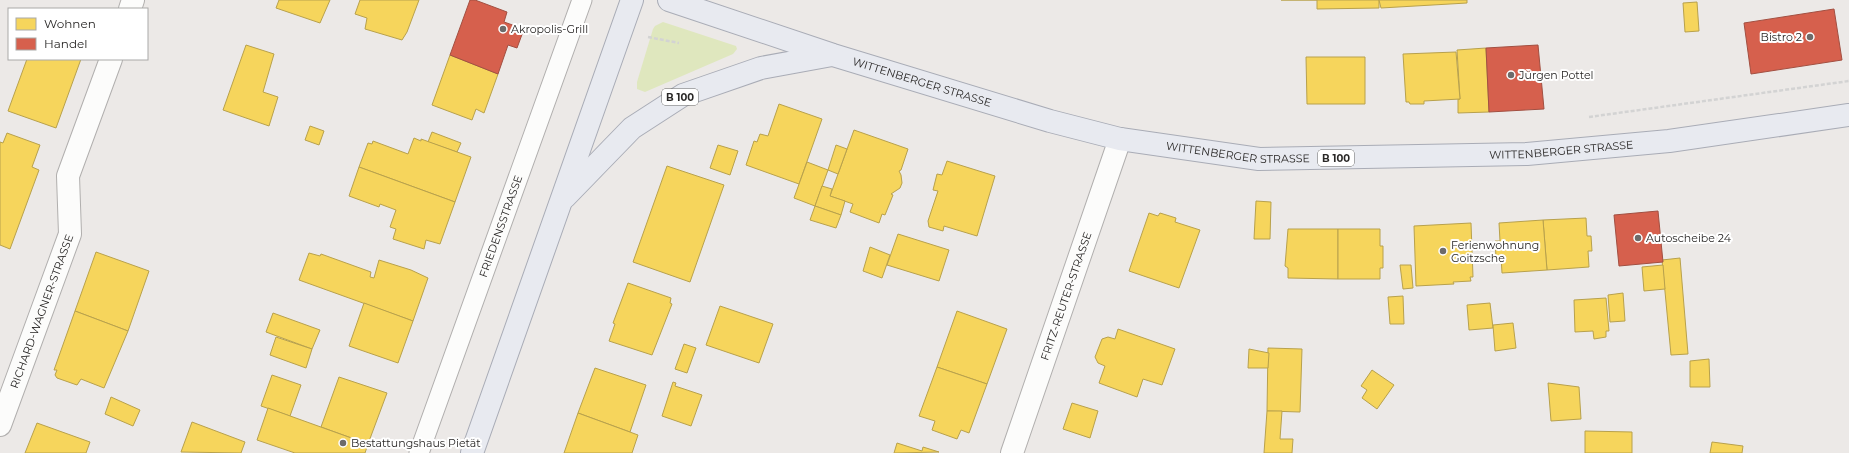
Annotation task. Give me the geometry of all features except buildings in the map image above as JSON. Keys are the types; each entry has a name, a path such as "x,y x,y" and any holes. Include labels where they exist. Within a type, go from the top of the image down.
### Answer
{"main road":[{"name":"B 100","path":"472,453 632,0"},
{"name":"WITTENBERGER STRASSE","path":"669,0 833,54 1050,121 1120,139 1259,159 1527,154 1669,141 1849,115"},
{"name":"B 100","path":"560,202 632,128 683,95 761,68 833,54"}],"street":[{"name":"RICHARD-WAGNER-STRASSE","path":"0,425 70,234 68,176 111,60"},
{"name":"FRITZ-REUTER-STRASSE","path":"1012,453 1120,139"}],"lane":[{"name":"FRIEDENSSTRASSE","path":"419,453 582,0"}],"path":[{"path":"1589,117 1849,81"}],"green space":[{"path":"663,22 736,46 737,49 733,54 645,92 637,89 637,82 653,29 655,26"}],"place":[{"name":"Akropolis-Grill","path":"503,29"},
{"name":"Bistro 2","path":"1810,37"},
{"name":"Jürgen Pottel","path":"1511,75"},
{"name":"Autoscheibe 24","path":"1638,238"},
{"name":"Ferienwohnung Goitzsche","path":"1443,251"},
{"name":"Bestattungshaus Pietät","path":"343,443"}]}
